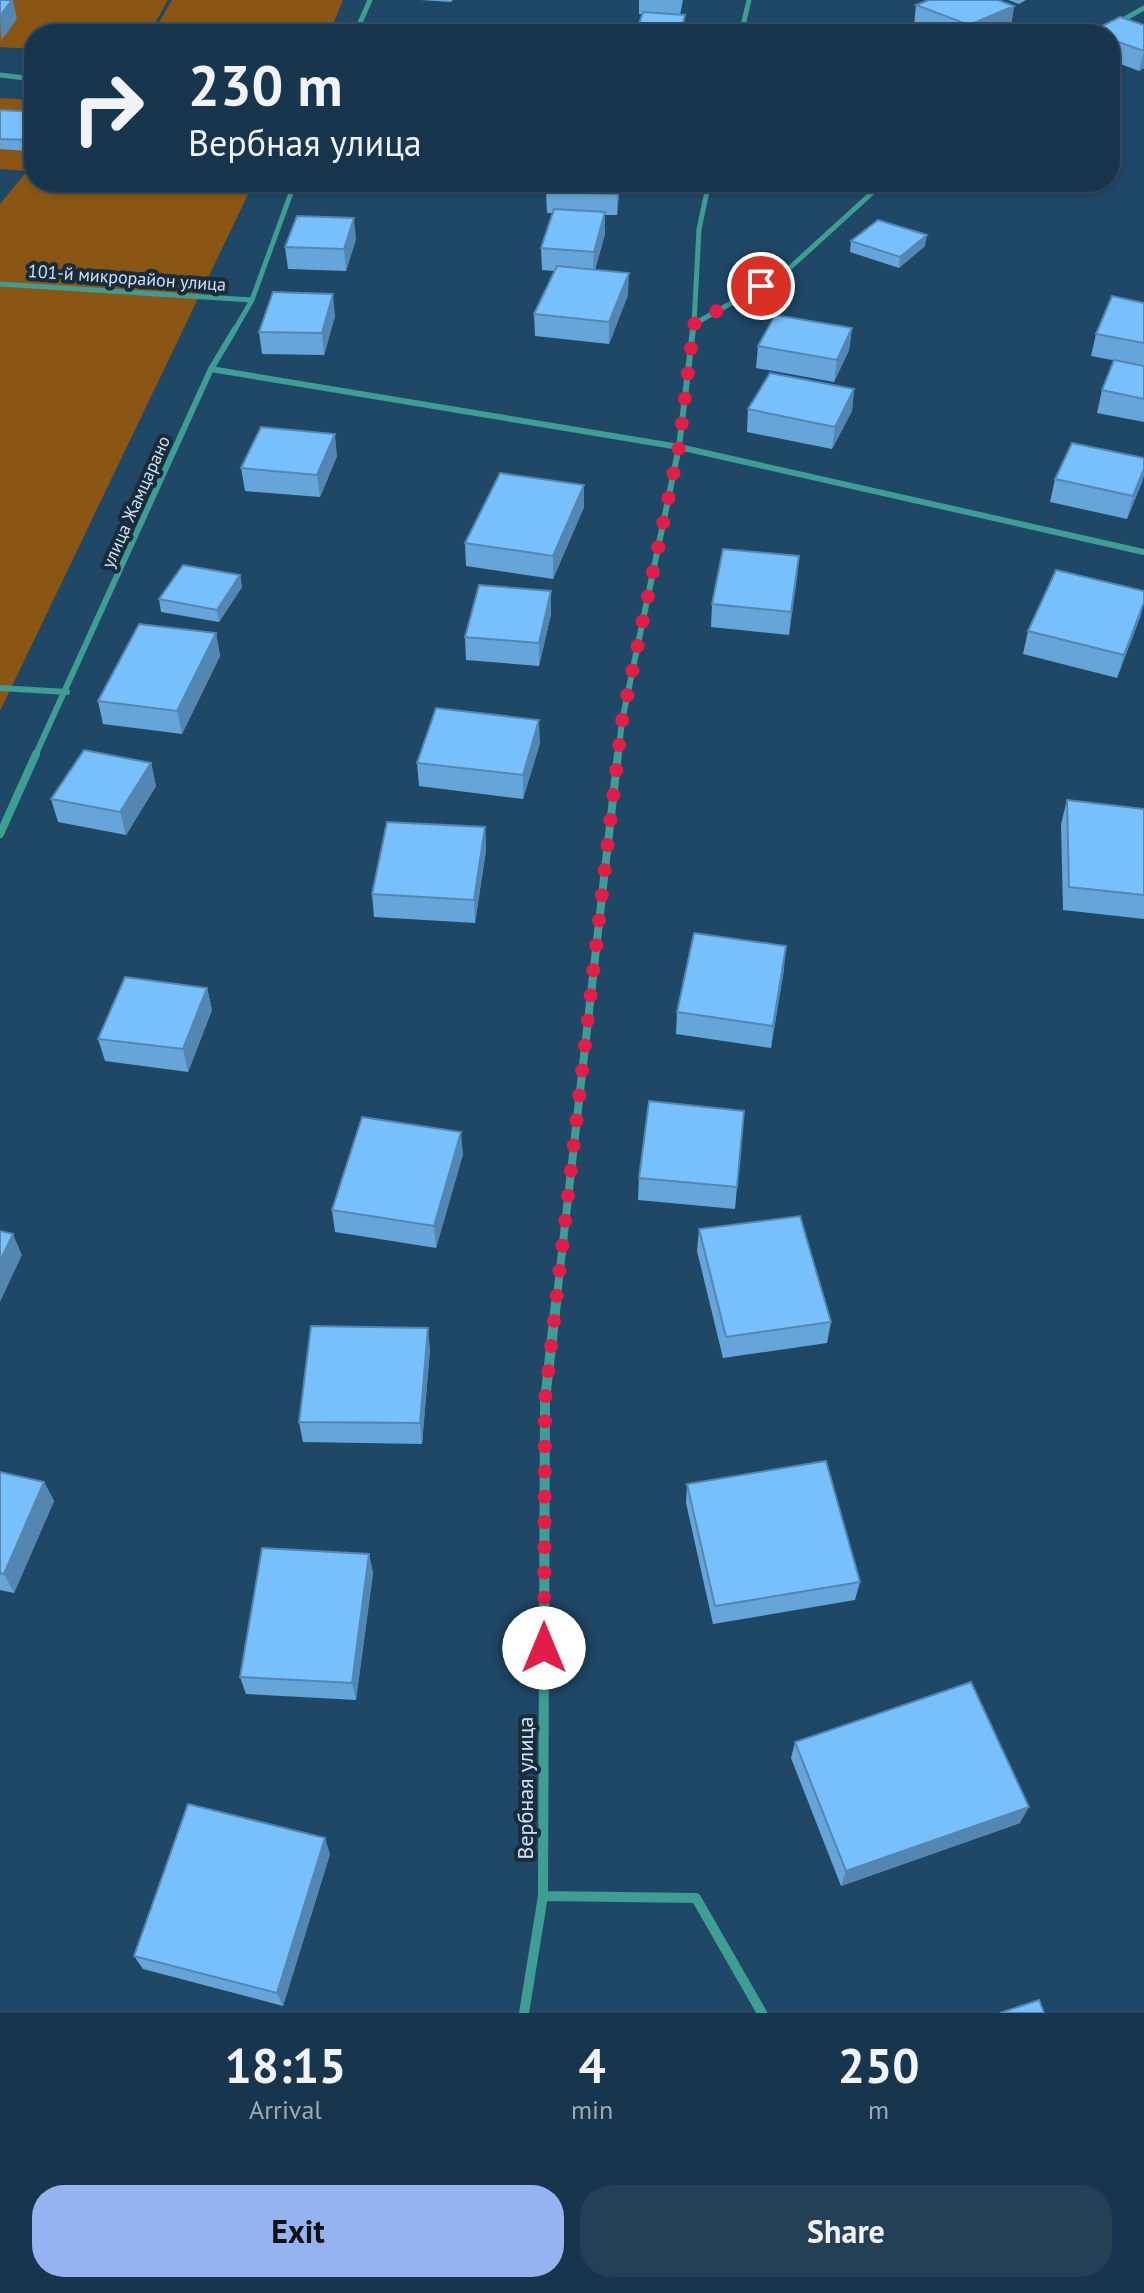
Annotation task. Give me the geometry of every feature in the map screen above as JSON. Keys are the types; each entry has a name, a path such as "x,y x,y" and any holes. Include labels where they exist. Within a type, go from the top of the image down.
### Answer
{"street":[{"path":"359,24 370,0"},
{"path":"743,24 749,0"},
{"path":"1116,24 1144,8"},
{"path":"0,75 24,78"},
{"name":"улица Жамцарано","path":"0,834 211,369 252,300 291,192"},
{"name":"Вербная улица","path":"524,2013 543,1896 545,1400 622,721 679,447 694,324 699,229 707,192"},
{"path":"694,324 783,274 873,192"},
{"name":"101-й микрорайон улица","path":"0,284 252,300"},
{"path":"211,369 679,447 1144,552"},
{"path":"0,688 67,692"},
{"path":"543,1896 696,1898 762,2013"}],"shaded area":[{"path":"0,0 168,0 155,24 24,24 24,48 0,47"},
{"path":"172,0 343,0 333,24 158,24"},
{"path":"0,98 24,99 24,171 0,169"},
{"path":"24,175 24,192 249,192 0,711 0,204"}],"building":[{"path":"0,0 12,0 0,16"},
{"path":"929,0 998,0 1014,6 966,24 916,5"},
{"path":"643,12 685,15 683,24 639,24"},
{"path":"1120,17 1144,25 1144,51 1120,43 1120,24 1106,24"},
{"path":"0,110 24,111 24,140 0,139"},
{"path":"546,192 617,192 617,194"},
{"path":"554,209 605,212 594,252 541,248"},
{"path":"297,216 354,218 344,249 285,247"},
{"path":"878,220 927,235 900,257 851,241"},
{"path":"557,266 629,273 609,322 534,314"},
{"path":"273,292 333,294 322,333 259,332"},
{"path":"1112,296 1144,303 1144,343 1096,334"},
{"path":"775,315 852,328 837,360 758,346"},
{"path":"1114,360 1144,366 1144,399 1102,390"},
{"path":"770,373 854,389 835,427 748,409"},
{"path":"261,427 335,434 317,475 241,468"},
{"path":"1072,443 1144,458 1144,469 1133,496 1055,479"},
{"path":"500,473 584,485 553,556 465,543"},
{"path":"723,549 799,556 791,612 712,604"},
{"path":"183,565 240,575 217,610 159,599"},
{"path":"1056,570 1144,591 1144,602 1124,655 1028,631"},
{"path":"479,585 551,591 539,643 465,637"},
{"path":"139,624 216,633 177,711 98,701"},
{"path":"436,708 539,720 523,775 417,763"},
{"path":"84,750 151,763 120,812 51,799"},
{"path":"1067,800 1144,809 1144,895 1069,887"},
{"path":"387,822 485,827 474,900 372,894"},
{"path":"694,933 786,946 773,1026 677,1012"},
{"path":"125,977 207,988 183,1049 98,1039"},
{"path":"649,1101 744,1111 737,1187 639,1178"},
{"path":"362,1117 461,1132 434,1226 332,1210"},
{"path":"800,1216 831,1322 726,1337 699,1229"},
{"path":"0,1231 13,1234 0,1261"},
{"path":"311,1326 428,1328 420,1423 299,1422"},
{"path":"826,1461 860,1582 715,1606 687,1484"},
{"path":"0,1472 44,1482 4,1574 0,1573"},
{"path":"262,1548 369,1554 352,1683 240,1677"},
{"path":"971,1682 1029,1807 846,1871 795,1742"},
{"path":"188,1804 325,1838 277,1993 134,1956"},
{"path":"1039,2000 1044,2013 1000,2013"}],"route":[{"path":"544,1648 545,1400 622,721 679,447 694,324 761,286"}]}
